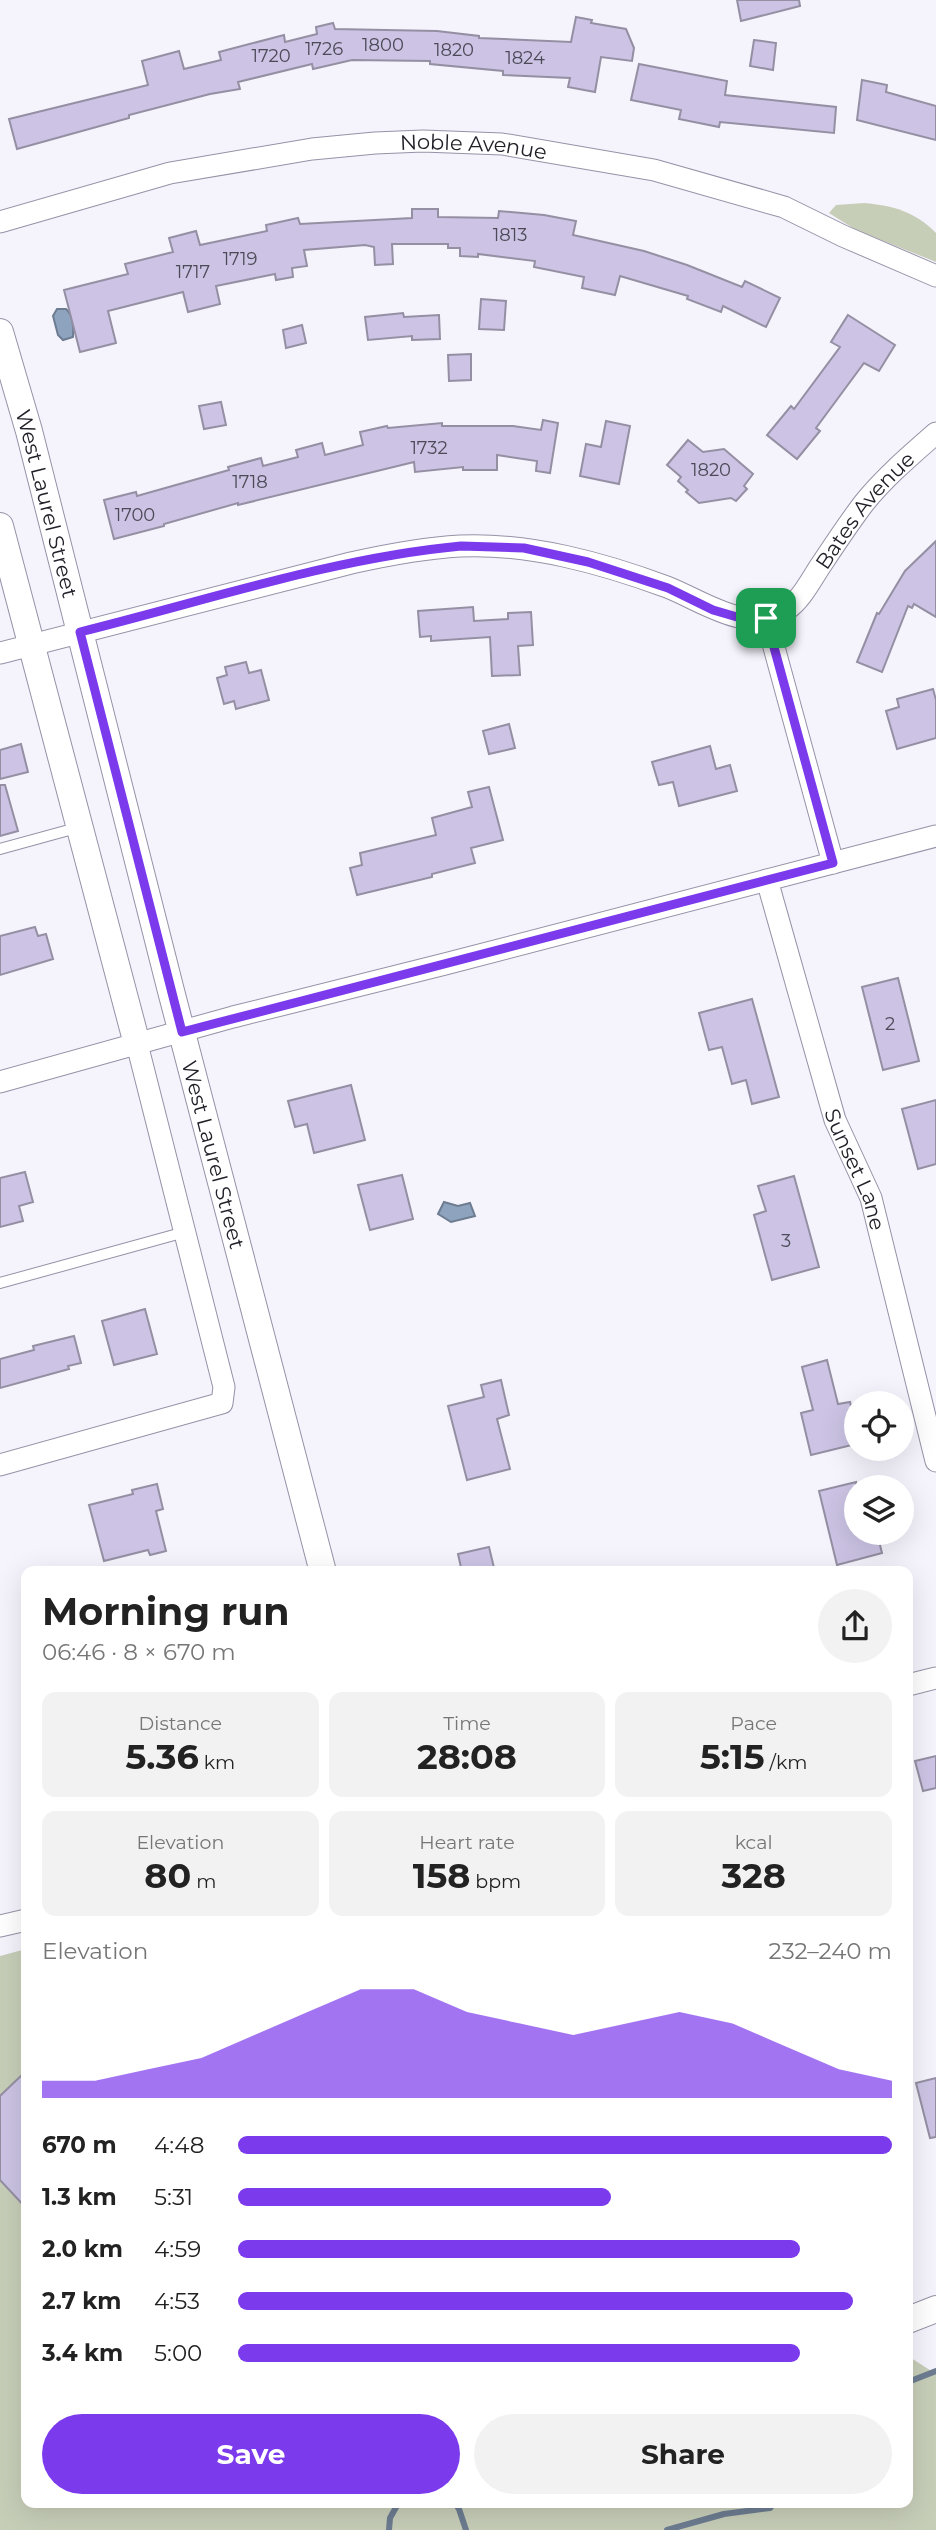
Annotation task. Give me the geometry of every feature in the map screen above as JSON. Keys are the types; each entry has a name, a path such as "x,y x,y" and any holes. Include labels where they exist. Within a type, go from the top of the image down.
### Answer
{"street":[{"name":"Noble Avenue","path":"0,222 170,173 312,149 387,142 502,144 654,170 783,207 936,276"},
{"name":"West Laurel Street","path":"0,332 29,432 321,1566"},
{"name":"Bates Avenue","path":"766,618 786,610 802,594 864,502 893,471 936,433"},
{"path":"0,526 137,1044 224,1387 222,1403 0,1465"},
{"path":"0,653 351,563 409,551 461,546 524,548 588,562 668,588 713,610 737,617 766,618 833,863"},
{"path":"0,1082 936,836"},
{"name":"Sunset Lane","path":"767,880 835,1120 871,1198 936,1461"},
{"path":"913,1684 936,1678"},
{"path":"0,1926 21,1921"},
{"path":"913,2318 936,2309"}],"lane":[{"path":"0,849 80,827"},
{"path":"0,1283 185,1232"}],"green space":[{"path":"864,203 903,211 920,219 936,233 936,262 856,230 829,213 836,205"},
{"path":"21,1950 21,2508 913,2508 913,2359 936,2374 936,2530 0,2530 0,1956"}],"water":[{"path":"57,309 66,309 70,315 73,337 63,340 58,335 53,316"},
{"path":"444,1202 458,1206 470,1203 475,1216 451,1222 438,1214"}],"building":[{"path":"737,0 799,0 800,6 741,21"},
{"path":"576,17 592,20 591,23 626,29 634,48 632,61 601,57 595,92 568,87 570,78 503,75 503,71 430,64 430,61 352,60 313,69 312,64 238,82 240,89 129,115 129,118 17,149 9,119 148,85 142,61 179,51 184,69 221,60 219,52 284,35 285,42 317,34 316,27 333,23 335,29 437,31 479,38 571,42"},
{"path":"754,40 776,43 773,70 750,66"},
{"path":"639,64 727,81 725,95 836,107 834,133 720,122 719,127 679,119 681,110 631,100"},
{"path":"862,80 887,85 886,92 936,106 936,140 857,120"},
{"path":"412,209 438,209 438,217 498,218 499,211 576,221 573,235 644,251 742,287 745,281 780,298 766,327 723,306 721,312 687,299 688,296 620,276 615,295 582,288 584,277 534,267 535,261 478,254 478,257 460,256 460,248 448,248 448,244 392,244 393,264 375,265 374,247 365,245 304,250 307,266 292,268 293,277 276,280 275,274 216,286 220,304 188,312 183,292 108,311 116,343 80,352 64,290 128,274 125,264 173,252 169,238 196,231 200,245 267,231 266,225 298,218 300,224 412,218"},
{"path":"481,299 506,301 504,330 479,329"},
{"path":"403,313 404,317 439,315 440,339 412,340 412,336 368,340 365,317"},
{"path":"848,315 895,345 879,371 864,363 816,428 820,431 797,459 767,435 791,406 794,409 840,347 831,342"},
{"path":"302,325 306,343 286,348 283,330"},
{"path":"471,354 471,380 449,381 448,355"},
{"path":"221,402 226,425 204,429 199,406"},
{"path":"543,420 558,423 550,473 536,471 537,461 497,455 497,470 463,470 463,467 415,472 414,462 238,503 114,539 104,500 136,492 137,496 261,458 263,466 298,457 296,450 322,443 325,455 363,445 360,432 387,426 442,423 442,426 513,426 541,430"},
{"path":"606,421 630,426 619,484 580,476 586,444 601,447"},
{"path":"688,440 703,452 724,449 753,474 744,486 747,489 736,501 731,498 699,503 686,492 688,490 678,481 681,477 667,465"},
{"path":"936,541 936,617 914,604 912,608 908,606 882,672 857,662 877,613 879,614 905,571"},
{"path":"473,607 474,621 508,619 508,613 531,612 533,645 518,646 520,675 492,676 490,637 431,641 431,636 420,637 418,611"},
{"path":"246,662 249,673 261,670 269,700 236,709 234,701 224,704 217,678 227,675 225,667"},
{"path":"933,689 936,700 936,738 897,749 886,711 899,707 897,699"},
{"path":"509,724 515,748 489,754 483,731"},
{"path":"21,744 28,772 0,779 0,750"},
{"path":"710,746 716,769 730,765 737,791 679,806 673,782 659,785 652,762"},
{"path":"0,785 5,785 18,831 0,836"},
{"path":"489,787 503,840 471,848 475,863 432,874 432,877 357,895 350,868 362,865 360,853 436,835 432,818 472,807 468,792"},
{"path":"35,927 38,936 46,934 53,959 0,975 0,936"},
{"path":"898,978 919,1061 883,1070 862,987"},
{"path":"752,999 779,1097 752,1104 746,1080 732,1084 722,1047 709,1050 699,1013"},
{"path":"351,1085 365,1140 314,1153 307,1124 295,1127 288,1101"},
{"path":"936,1100 936,1164 918,1169 902,1109"},
{"path":"25,1172 33,1202 19,1206 23,1221 0,1227 0,1178"},
{"path":"402,1175 413,1219 370,1230 358,1185"},
{"path":"794,1176 819,1267 772,1280 754,1215 766,1211 758,1186"},
{"path":"145,1309 157,1354 114,1365 102,1321"},
{"path":"74,1336 81,1363 68,1366 69,1369 0,1388 0,1359 34,1350 33,1346"},
{"path":"827,1360 838,1404 844,1403 844,1447 811,1455 801,1413 813,1410 802,1367"},
{"path":"501,1380 509,1415 497,1419 510,1469 467,1480 448,1406 484,1397 481,1385"},
{"path":"157,1484 163,1509 156,1511 166,1551 150,1555 148,1550 104,1561 89,1505 133,1494 132,1490"},
{"path":"844,1485 844,1545 880,1545 882,1553 837,1565 819,1491"},
{"path":"489,1547 494,1566 461,1566 458,1554"},
{"path":"936,1756 936,1788 923,1791 915,1761"},
{"path":"21,2076 21,2203 0,2180 0,2096"},
{"path":"936,2078 936,2137 930,2138 916,2083"}],"waterway":[{"path":"913,2380 936,2371"},
{"path":"389,2530 390,2518 396,2508"},
{"path":"458,2508 466,2530"},
{"path":"667,2530 724,2514 770,2508"}],"route":[{"path":"461,546 524,548 588,562 668,588 713,610 737,617 766,618 833,863 182,1032 80,632 351,563 409,551 461,546"}]}
